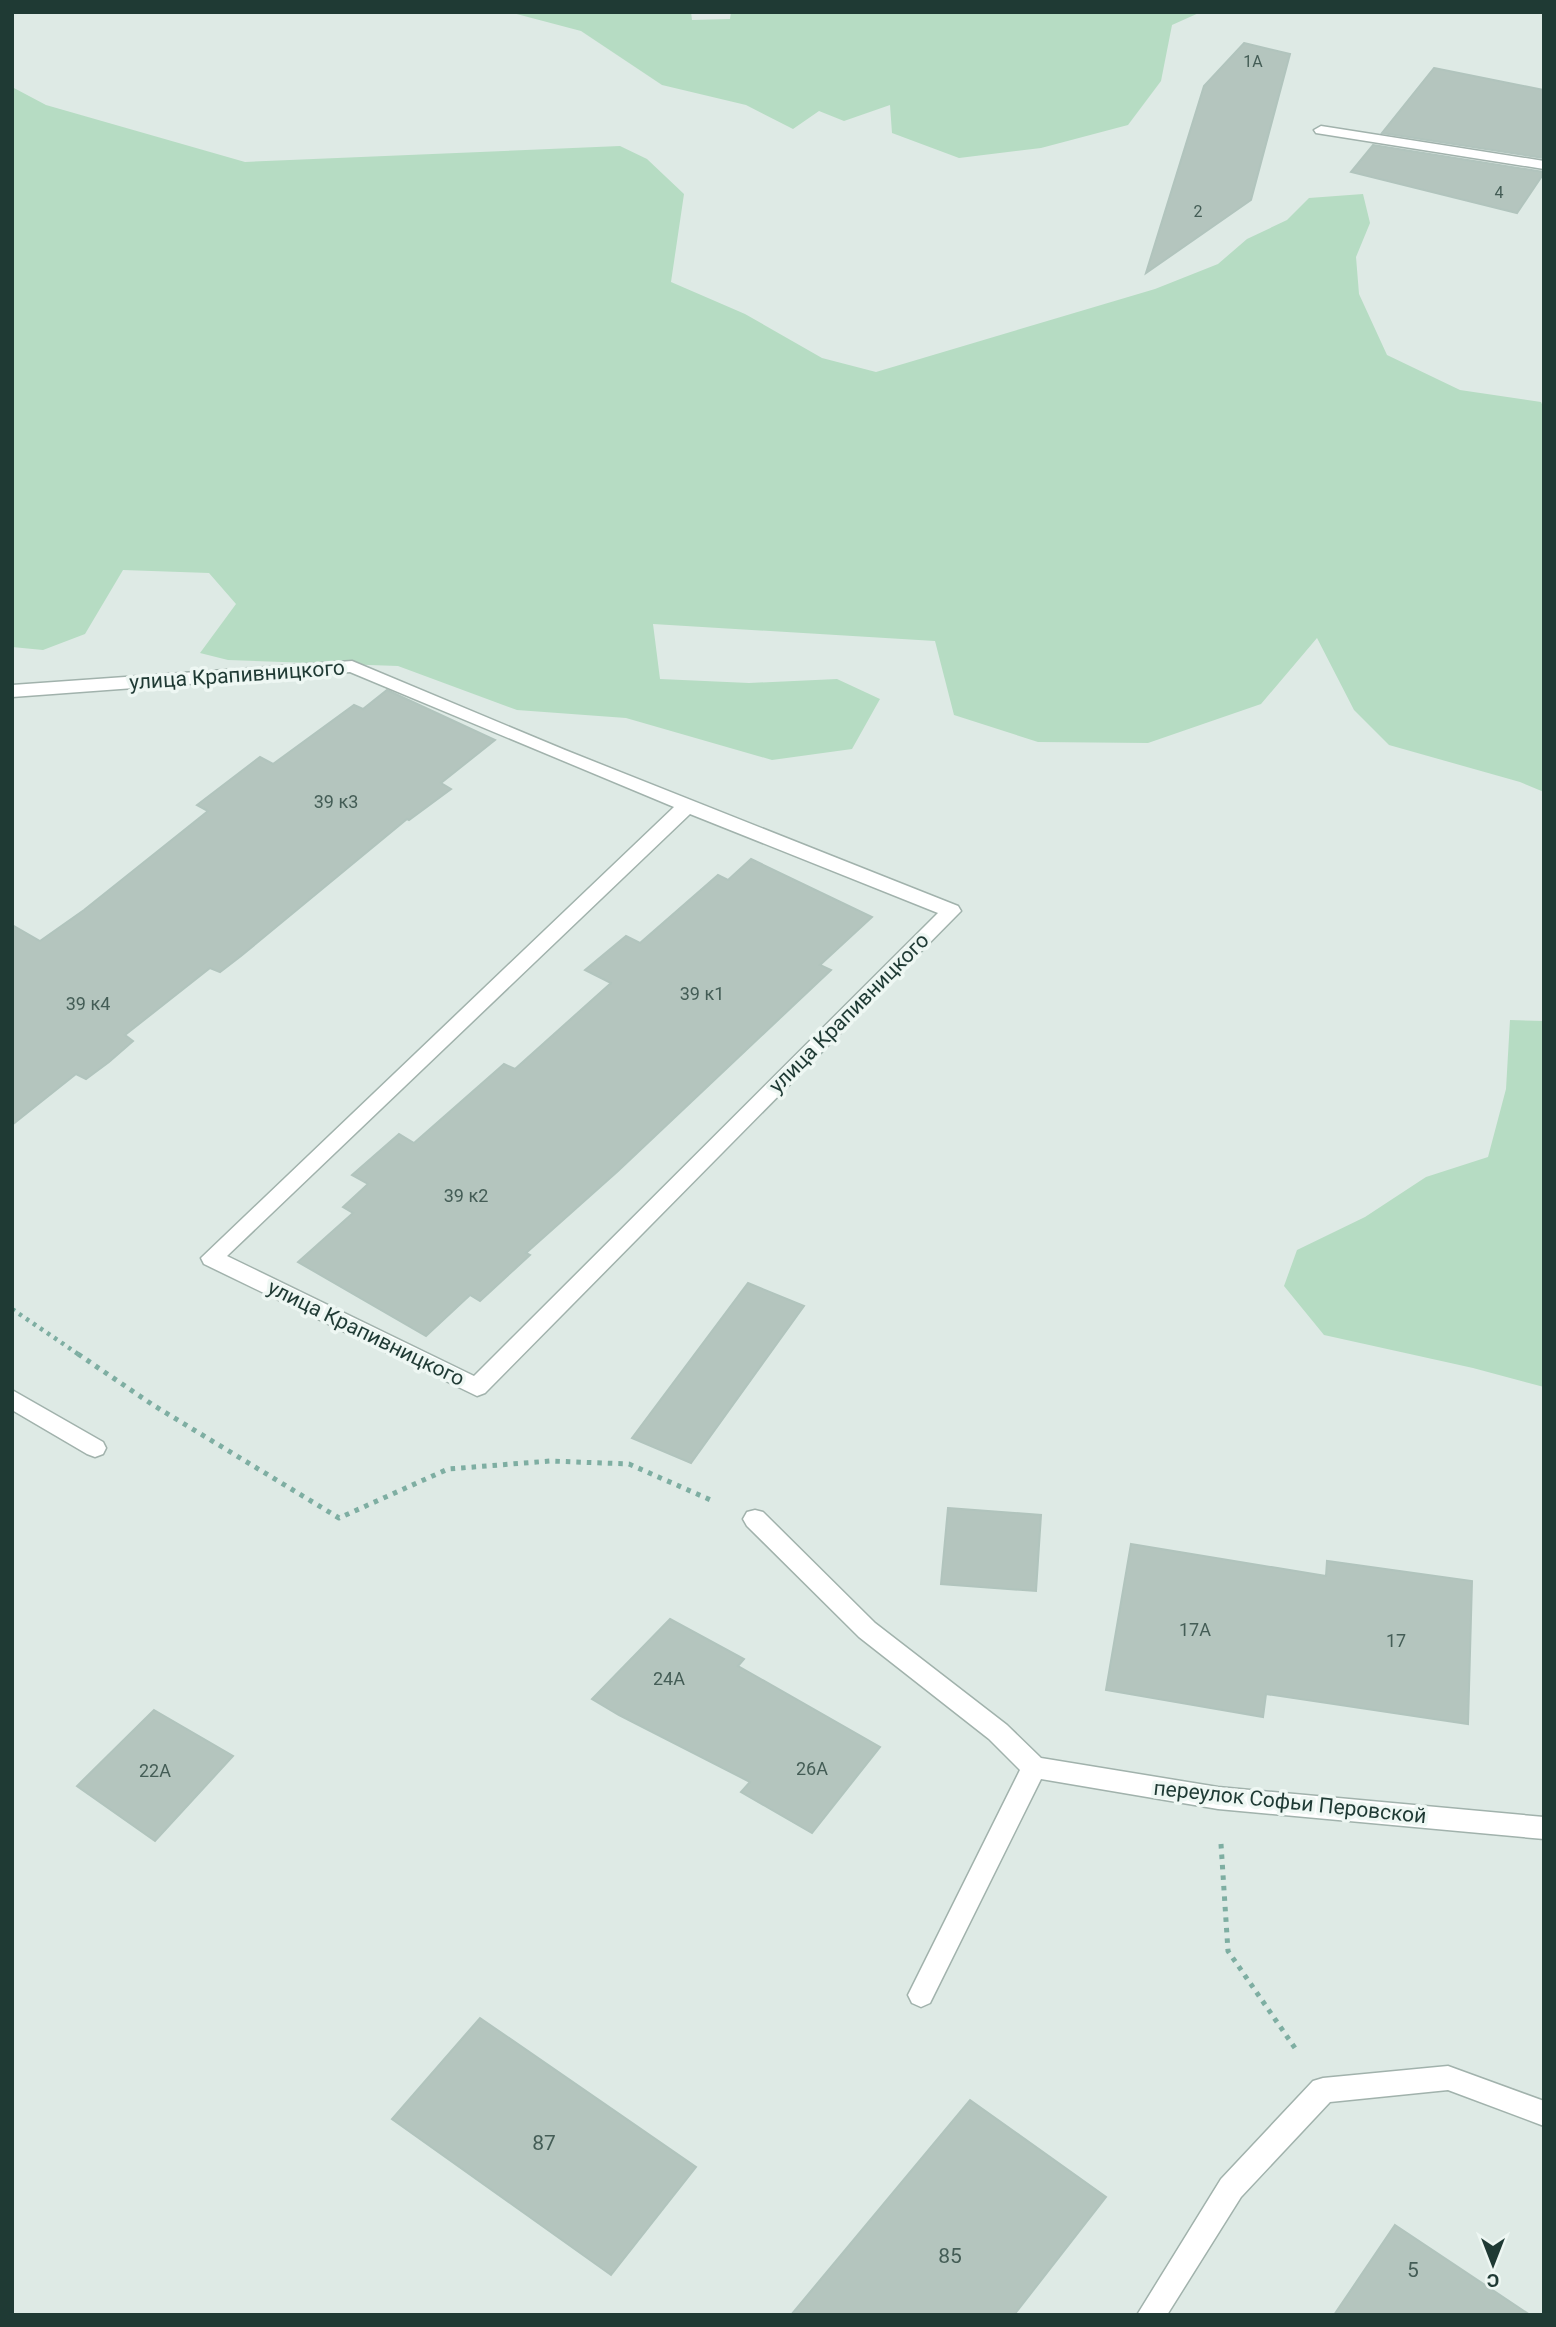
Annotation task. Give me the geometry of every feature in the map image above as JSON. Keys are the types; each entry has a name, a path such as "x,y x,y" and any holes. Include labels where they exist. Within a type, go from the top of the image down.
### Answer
{"street":[{"path":"1321,130 1544,165"},
{"name":"улица Крапивницкого","path":"12,691 352,666 558,754 951,911 477,1387 212,1258 687,806"},
{"path":"12,1399 94,1448"},
{"path":"755,1519 867,1630 998,1732 1034,1767 920,1995"},
{"name":"переулок Софьи Перовской","path":"1034,1767 1218,1798 1544,1828"},
{"path":"1151,2315 1231,2188 1323,2090 1448,2078 1544,2114"}],"path":[{"path":"12,1309 153,1405 339,1518 448,1469 550,1461 628,1464 755,1519"},
{"path":"1218,1798 1228,1951 1323,2090"}],"green space":[{"path":"509,12 691,12 692,20 730,19 731,12 1201,12 1172,25 1161,81 1128,125 1041,148 959,158 892,133 890,105 844,121 819,111 793,129 746,105 662,85 581,31"},
{"path":"12,87 46,105 245,162 620,146 647,159 684,194 671,282 745,314 822,358 876,372 1155,289 1218,264 1247,239 1287,220 1309,198 1363,194 1370,223 1356,257 1359,294 1387,355 1460,390 1541,402 1544,409 1544,792 1520,782 1389,745 1354,710 1317,638 1261,704 1148,743 1038,742 954,715 935,641 653,624 660,679 749,683 837,679 880,699 852,749 772,760 626,718 517,710 398,666 228,660 200,653 236,604 209,573 123,570 85,634 43,650 12,647"},
{"path":"1510,1020 1544,1021 1544,1387 1473,1368 1324,1335 1284,1286 1297,1250 1365,1217 1426,1177 1488,1157 1506,1089"}],"building":[{"path":"1244,43 1290,54 1251,200 1146,273 1204,86"},
{"path":"1434,68 1544,90 1544,158 1382,133"},
{"path":"1373,145 1544,173 1517,213 1351,172"},
{"path":"387,690 495,740 441,783 451,789 407,819 220,972 210,968 125,1035 133,1041 109,1062 86,1079 76,1074 12,1125 12,925 40,941 84,910 208,811 197,805 260,757 273,764 354,705 363,709"},
{"path":"751,859 872,917 820,965 831,970 618,1171 526,1253 530,1255 480,1301 470,1295 426,1336 298,1262 353,1213 343,1207 368,1184 352,1175 399,1134 414,1143 504,1064 515,1069 611,983 585,970 626,936 640,943 718,875 728,880"},
{"path":"748,1283 804,1306 691,1463 632,1438"},
{"path":"948,1508 1041,1515 1036,1591 941,1584"},
{"path":"1131,1544 1326,1576 1327,1561 1472,1581 1468,1724 1266,1694 1263,1717 1106,1690"},
{"path":"670,1619 744,1659 738,1666 880,1747 812,1833 741,1792 750,1782 592,1699"},
{"path":"154,1710 233,1756 155,1841 77,1786"},
{"path":"480,2018 696,2167 611,2275 392,2119"},
{"path":"970,2100 1106,2197 1014,2315 791,2315"},
{"path":"1395,2225 1530,2315 1334,2315"}]}
